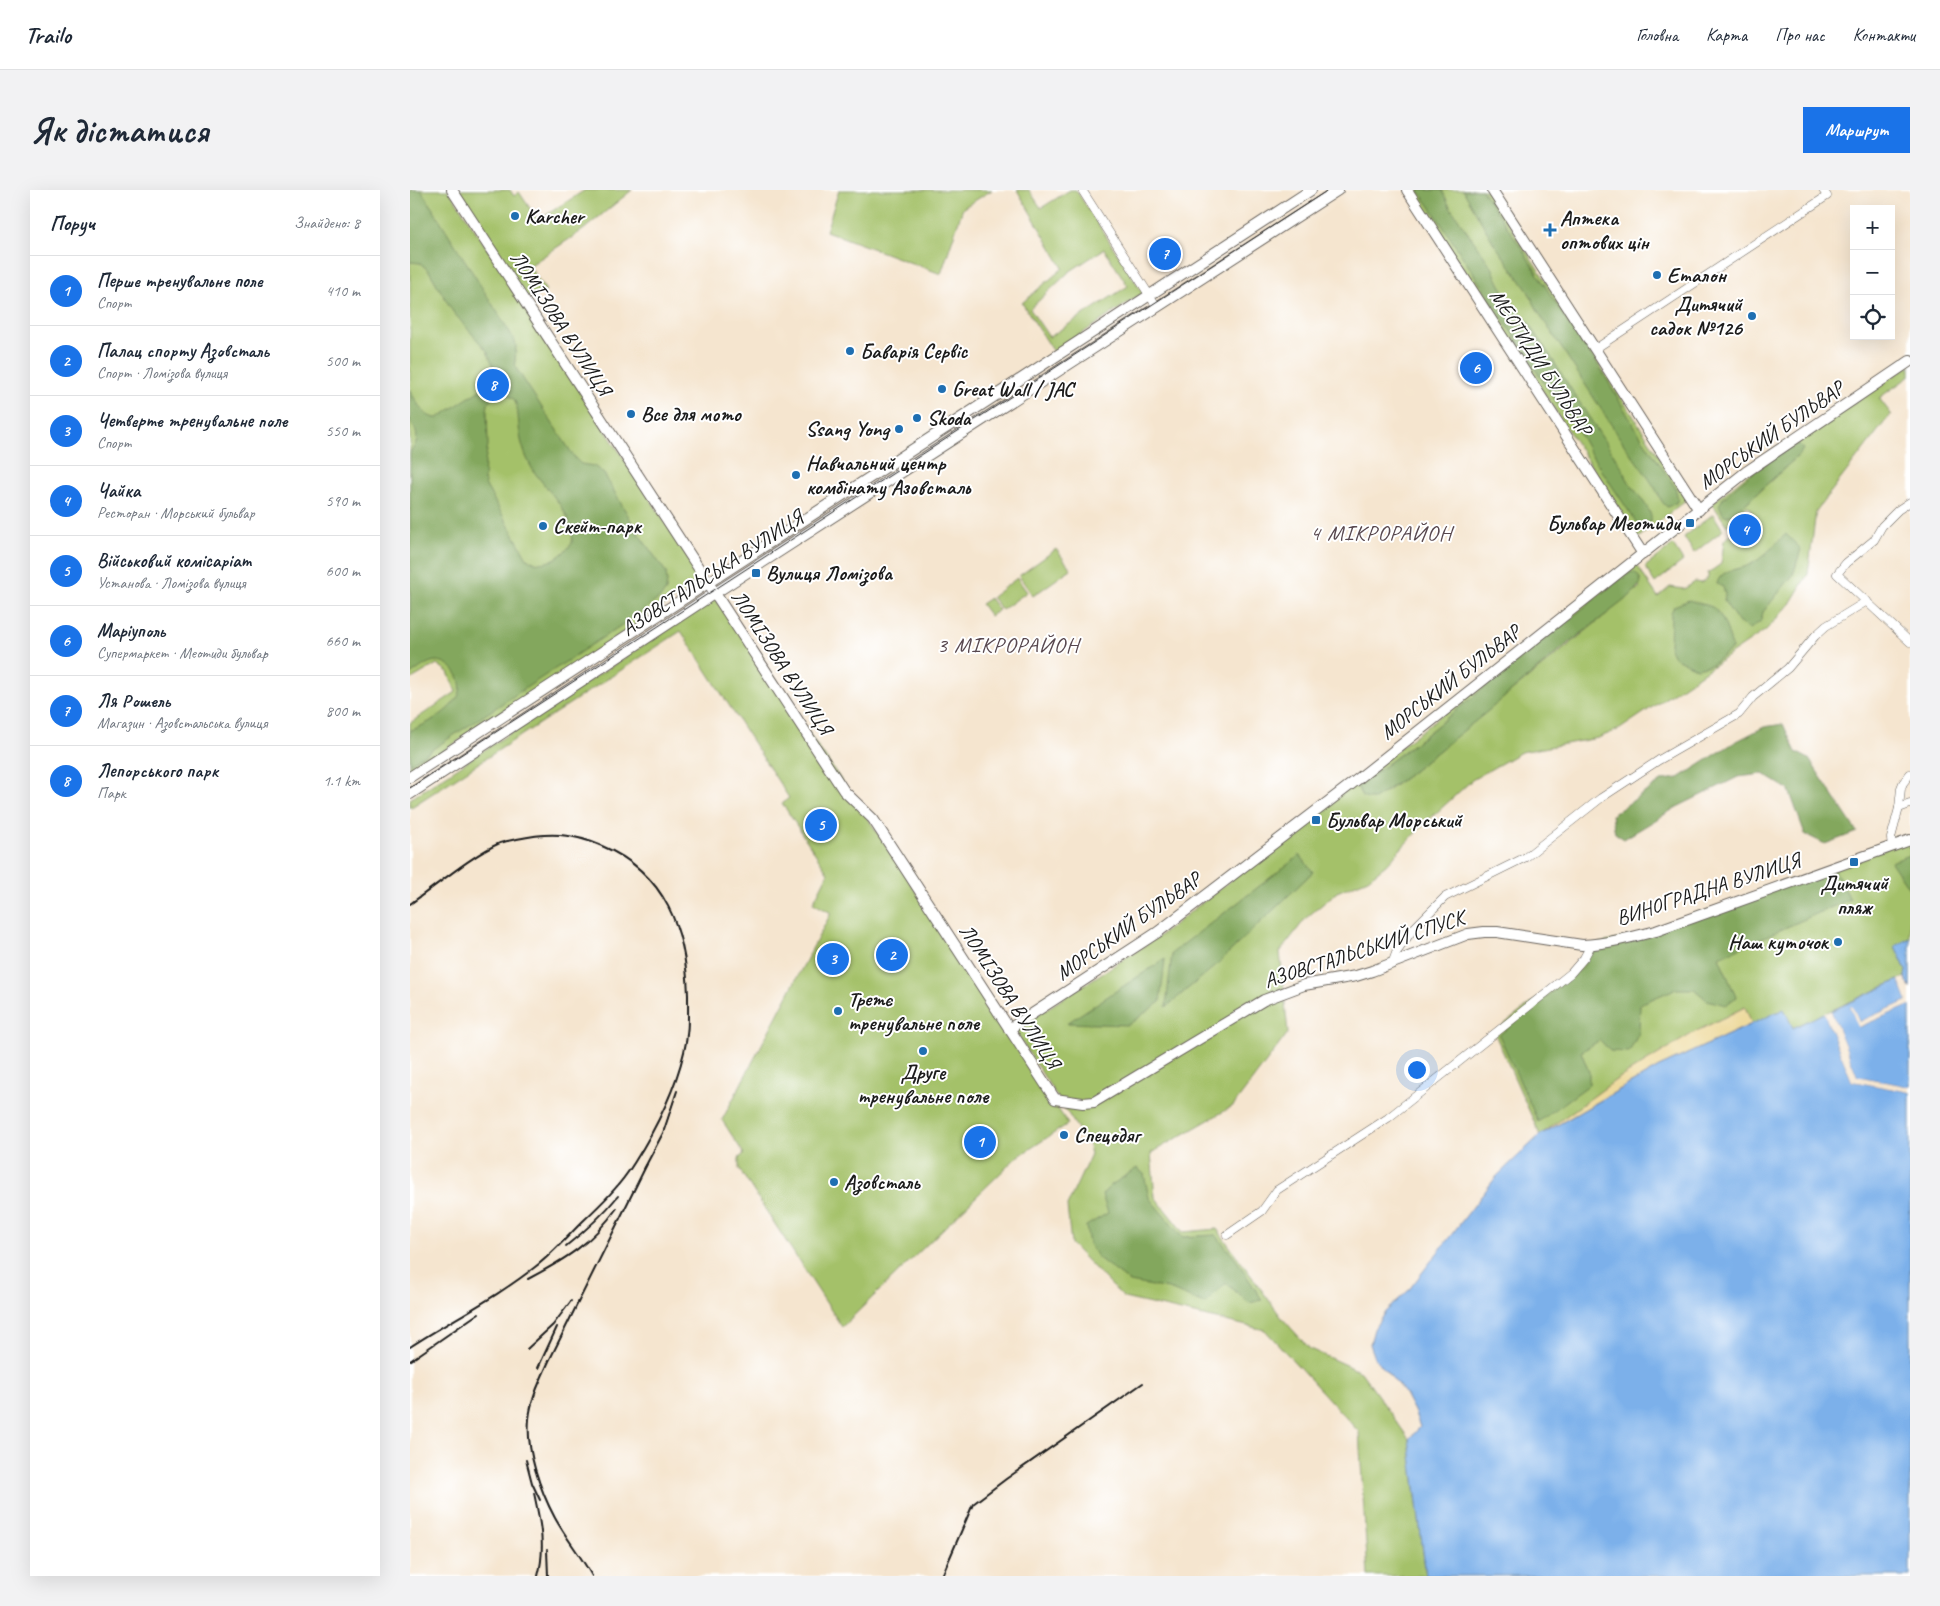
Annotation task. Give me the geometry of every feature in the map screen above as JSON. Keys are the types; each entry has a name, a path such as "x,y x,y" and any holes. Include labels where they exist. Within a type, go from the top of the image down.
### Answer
{"street":[{"name":"ЛОМІЗОВА ВУЛИЦЯ","path":"452,190 844,791 873,819 1055,1099"},
{"path":"1082,190 1157,307"},
{"name":"АЗОВСТАЛЬСЬКА ВУЛИЦЯ","path":"410,777 1311,190"},
{"name":"АЗОВСТАЛЬСЬКА ВУЛИЦЯ","path":"410,794 1338,190"},
{"name":"МЕОТИДИ БУЛЬВАР","path":"1407,190 1643,554"},
{"path":"1492,190 1699,510"},
{"path":"1595,349 1825,193"},
{"name":"МОРСЬКИЙ БУЛЬВАР","path":"1010,1029 1158,932 1352,783 1746,472 1910,361"},
{"path":"1910,502 1898,510 1882,526 1874,540 1846,563 1837,574 1910,642"},
{"path":"1392,964 1396,953 1414,928 1445,897 1526,857 1549,840 1572,818 1601,798 1659,760 1733,718 1745,709 1753,697 1788,668 1826,626 1867,602"},
{"path":"1892,847 1891,838 1899,808 1901,788 1903,782 1910,774"},
{"path":"1899,808 1910,804"},
{"name":"ВИНОГРАДНА ВУЛИЦЯ","path":"1591,944 1656,930 1910,840"},
{"name":"АЗОВСТАЛЬСЬКИЙ СПУСК","path":"1055,1099 1083,1103 1094,1102 1264,1000 1304,985 1356,976 1468,934 1484,932 1511,934 1569,944 1591,944"},
{"path":"1228,1235 1262,1211 1277,1190 1388,1118 1571,972 1584,958 1591,944"}],"green space":[{"path":"410,190 449,190 703,580 410,773 410,723 456,692 448,672 437,664 410,680"},
{"path":"410,190 421,190 514,339 516,345 516,368 575,458 581,464 594,466 604,474 640,536 666,572 667,582 666,590 661,597 640,613 410,764 410,731 442,714 453,704 460,692 460,680 449,665 437,661 430,662 410,675 410,452 415,445 417,437 415,429 410,422 410,390 418,404 429,416 438,418 489,384 495,375 495,370 487,351 453,312 429,271 420,263 410,262","holes":["498,394 505,394 514,399 518,412 523,449 533,470 559,504 570,523 572,543 558,557 546,562 539,563 527,558 484,480 488,445 488,404"]},
{"path":"456,190 510,190 514,196 519,192 538,220 585,190 632,190 583,230 529,266 546,291 525,297"},
{"path":"839,190 992,190 963,208 941,274 826,231"},
{"path":"1017,190 1029,190 1041,208 1070,190 1076,190 1143,293 1054,352 1022,303 1063,268","holes":["1104,249 1128,286 1049,337 1030,309 1069,272"]},
{"path":"1412,190 1487,190 1687,499 1638,538"},
{"path":"1418,190 1442,190 1450,207 1493,269 1500,285 1531,326 1623,469 1625,476 1645,503 1651,516 1651,521 1643,528 1638,525 1589,451 1577,429 1559,406"},
{"path":"1463,190 1482,190 1521,247 1570,326 1602,371 1634,426 1675,487 1678,499 1676,503 1667,507 1663,502 1652,482 1625,446 1539,313 1528,291 1493,242"},
{"path":"1910,365 1910,376 1879,398 1891,414 1816,511 1808,574 1790,604 1766,630 1620,729 1598,738 1521,752 1472,780 1419,829 1386,865 1368,879 1337,892 1306,918 1280,952 1288,1033 1233,1106 1151,1153 1155,1197 1183,1232 1217,1229 1282,1318 1310,1349 1361,1372 1409,1439 1426,1576 1368,1576 1359,1432 1265,1330 1124,1298 1071,1244 1067,1206 1091,1154 1089,1146 1014,1030 1161,935 1635,563 1658,597 1670,587 1684,589 1695,582 1701,583 1708,578 1708,573 1721,564 1724,541 1729,535 1742,543 1758,533 1750,512 1752,510 1747,506 1727,526 1712,503 1747,475","holes":["1798,444 1800,454 1733,515 1727,516 1722,499 1749,477","1626,575 1640,587 1406,777 1387,791 1362,797 1358,788 1361,784"]},
{"path":"1798,444 1803,449 1800,454 1733,515 1727,516 1723,514 1719,505 1732,490 1768,462"},
{"path":"1713,514 1723,530 1694,553 1684,537"},
{"path":"1786,534 1801,549 1793,575 1763,612 1761,621 1750,629 1739,623 1724,601 1723,587 1717,584 1722,575 1759,559"},
{"path":"1673,545 1683,561 1655,583 1645,567"},
{"path":"1056,549 1071,569 1033,596 1019,576"},
{"path":"1632,572 1636,573 1641,583 1630,596 1565,646 1406,777 1374,799 1362,797 1358,788 1361,784 1423,737 1602,593"},
{"path":"1017,578 1027,592 1002,610 992,597"},
{"path":"715,598 871,823 1068,1124 1016,1158 842,1327 739,1169 739,1158 744,1154 722,1120 831,913 813,903 828,873 782,803 789,798 681,631 410,808 410,799"},
{"path":"990,598 999,610 990,616 981,604"},
{"path":"1689,600 1716,610 1728,632 1732,649 1711,665 1696,668 1674,657 1670,648 1671,613 1674,606"},
{"path":"1783,724 1796,752 1809,759 1857,832 1825,844 1805,834 1789,790 1763,774 1738,777 1677,807 1624,839 1615,833 1612,815 1663,780 1679,778 1735,742 1764,727"},
{"path":"1910,840 1910,938 1895,946 1906,970 1905,977 1792,1028 1784,1010 1752,1024 1745,1007 1695,1032 1616,1080 1540,1135 1494,1032 1571,973 1591,945 1638,935"},
{"path":"1300,855 1313,872 1214,967 1166,1007 1172,953"},
{"path":"1910,855 1910,890 1891,862"},
{"path":"1834,868 1850,899 1719,957 1736,997 1726,1005 1707,1000 1694,989 1675,989 1640,1004 1639,1033 1629,1052 1610,1051 1600,1040 1581,1052 1589,1072 1589,1085 1538,1122 1499,1035 1583,967 1587,957 1600,947"},
{"path":"1165,959 1160,1002 1128,1025 1067,1023"},
{"path":"1137,1168 1144,1174 1149,1198 1182,1237 1216,1235 1237,1261 1262,1300 1249,1303 1226,1283 1205,1304 1169,1289 1130,1282 1097,1257 1089,1244 1086,1226 1108,1213 1102,1195 1110,1186"}],"sand":[{"path":"1745,1007 1752,1024 1659,1067 1540,1135 1616,1080 1695,1032"}],"water":[{"path":"1910,938 1910,988 1905,977 1906,970 1895,946"},
{"path":"1899,980 1907,1001 1859,1022 1852,1007 1850,1007 1859,1027 1910,1005 1910,1087 1857,1076 1831,1011"},
{"path":"1784,1009 1793,1028 1824,1013 1852,1081 1910,1092 1910,1576 1426,1576 1409,1439 1420,1427 1404,1392 1375,1358 1370,1344 1374,1329 1385,1312 1408,1291 1496,1177 1540,1135 1659,1067"}],"pier":[{"path":"1901,979 1910,1000 1910,1005 1858,1027 1850,1007 1852,1006 1859,1022 1907,1001 1899,980"},
{"path":"1831,1011 1857,1076 1910,1087 1910,1092 1852,1081 1824,1013 1827,1012 1854,1079 1896,1087 1855,1078 1828,1012"}],"tram line":[{"path":"410,788 1328,190"}],"railway":[{"path":"410,904 466,863 500,843 540,835 581,838 602,846 624,858 642,872 657,888 677,927 683,949 688,995 686,1045 675,1081 657,1123 629,1171 603,1201 535,1267 489,1299 410,1347"},
{"path":"644,1169 663,1133 677,1091"},
{"path":"592,1576 559,1525 544,1495 532,1457 529,1431 530,1411 534,1396 549,1361 647,1164"},
{"path":"566,1246 593,1223 618,1196"},
{"path":"528,1279 566,1257 588,1241 617,1208"},
{"path":"527,1349 553,1325 571,1301"},
{"path":"410,1361 479,1313"},
{"path":"538,1368 557,1327"},
{"path":"942,1576 973,1504 1143,1383"},
{"path":"526,1460 532,1483 540,1500"},
{"path":"534,1493 542,1544 538,1576"},
{"path":"547,1550 548,1576"}],"place":[{"name":"Karcher","path":"515,216"},
{"name":"Аптека оптових цін","path":"1550,230"},
{"name":"Ля Рошель","path":"1165,254"},
{"name":"Еталон","path":"1657,275"},
{"name":"Дитячий садок №126","path":"1752,316"},
{"name":"Баварія Сервіс","path":"850,351"},
{"name":"Маріуполь","path":"1476,368"},
{"name":"Лепорського парк","path":"493,385"},
{"name":"Great Wall / JAC","path":"942,389"},
{"name":"Все для мото","path":"631,414"},
{"name":"Skoda","path":"917,418"},
{"name":"Ssang Yong","path":"899,429"},
{"name":"Навчальний центр комбінату Азовсталь","path":"796,475"},
{"name":"Бульвар Меотиди","path":"1690,523"},
{"name":"Скейт-парк","path":"543,526"},
{"name":"Чайка","path":"1745,530"},
{"name":"Вулиця Ломізова","path":"756,573"},
{"name":"Бульвар Морський","path":"1316,820"},
{"name":"Військовий комісаріат","path":"821,825"},
{"name":"Дитячий пляж","path":"1854,862"},
{"name":"Наш куточок","path":"1838,942"},
{"name":"Палац спорту Азовсталь","path":"892,955"},
{"name":"Четверте тренувальне поле","path":"833,959"},
{"name":"Третє тренувальне поле","path":"838,1011"},
{"name":"Друге тренувальне поле","path":"923,1051"},
{"name":"Спецодяг","path":"1064,1135"},
{"name":"Перше тренувальне поле","path":"980,1142"},
{"name":"Азовсталь","path":"834,1182"}],"district":[{"name":"4 МІКРОРАЙОН","path":"1381,533"},
{"name":"3 МІКРОРАЙОН","path":"1008,645"}]}
